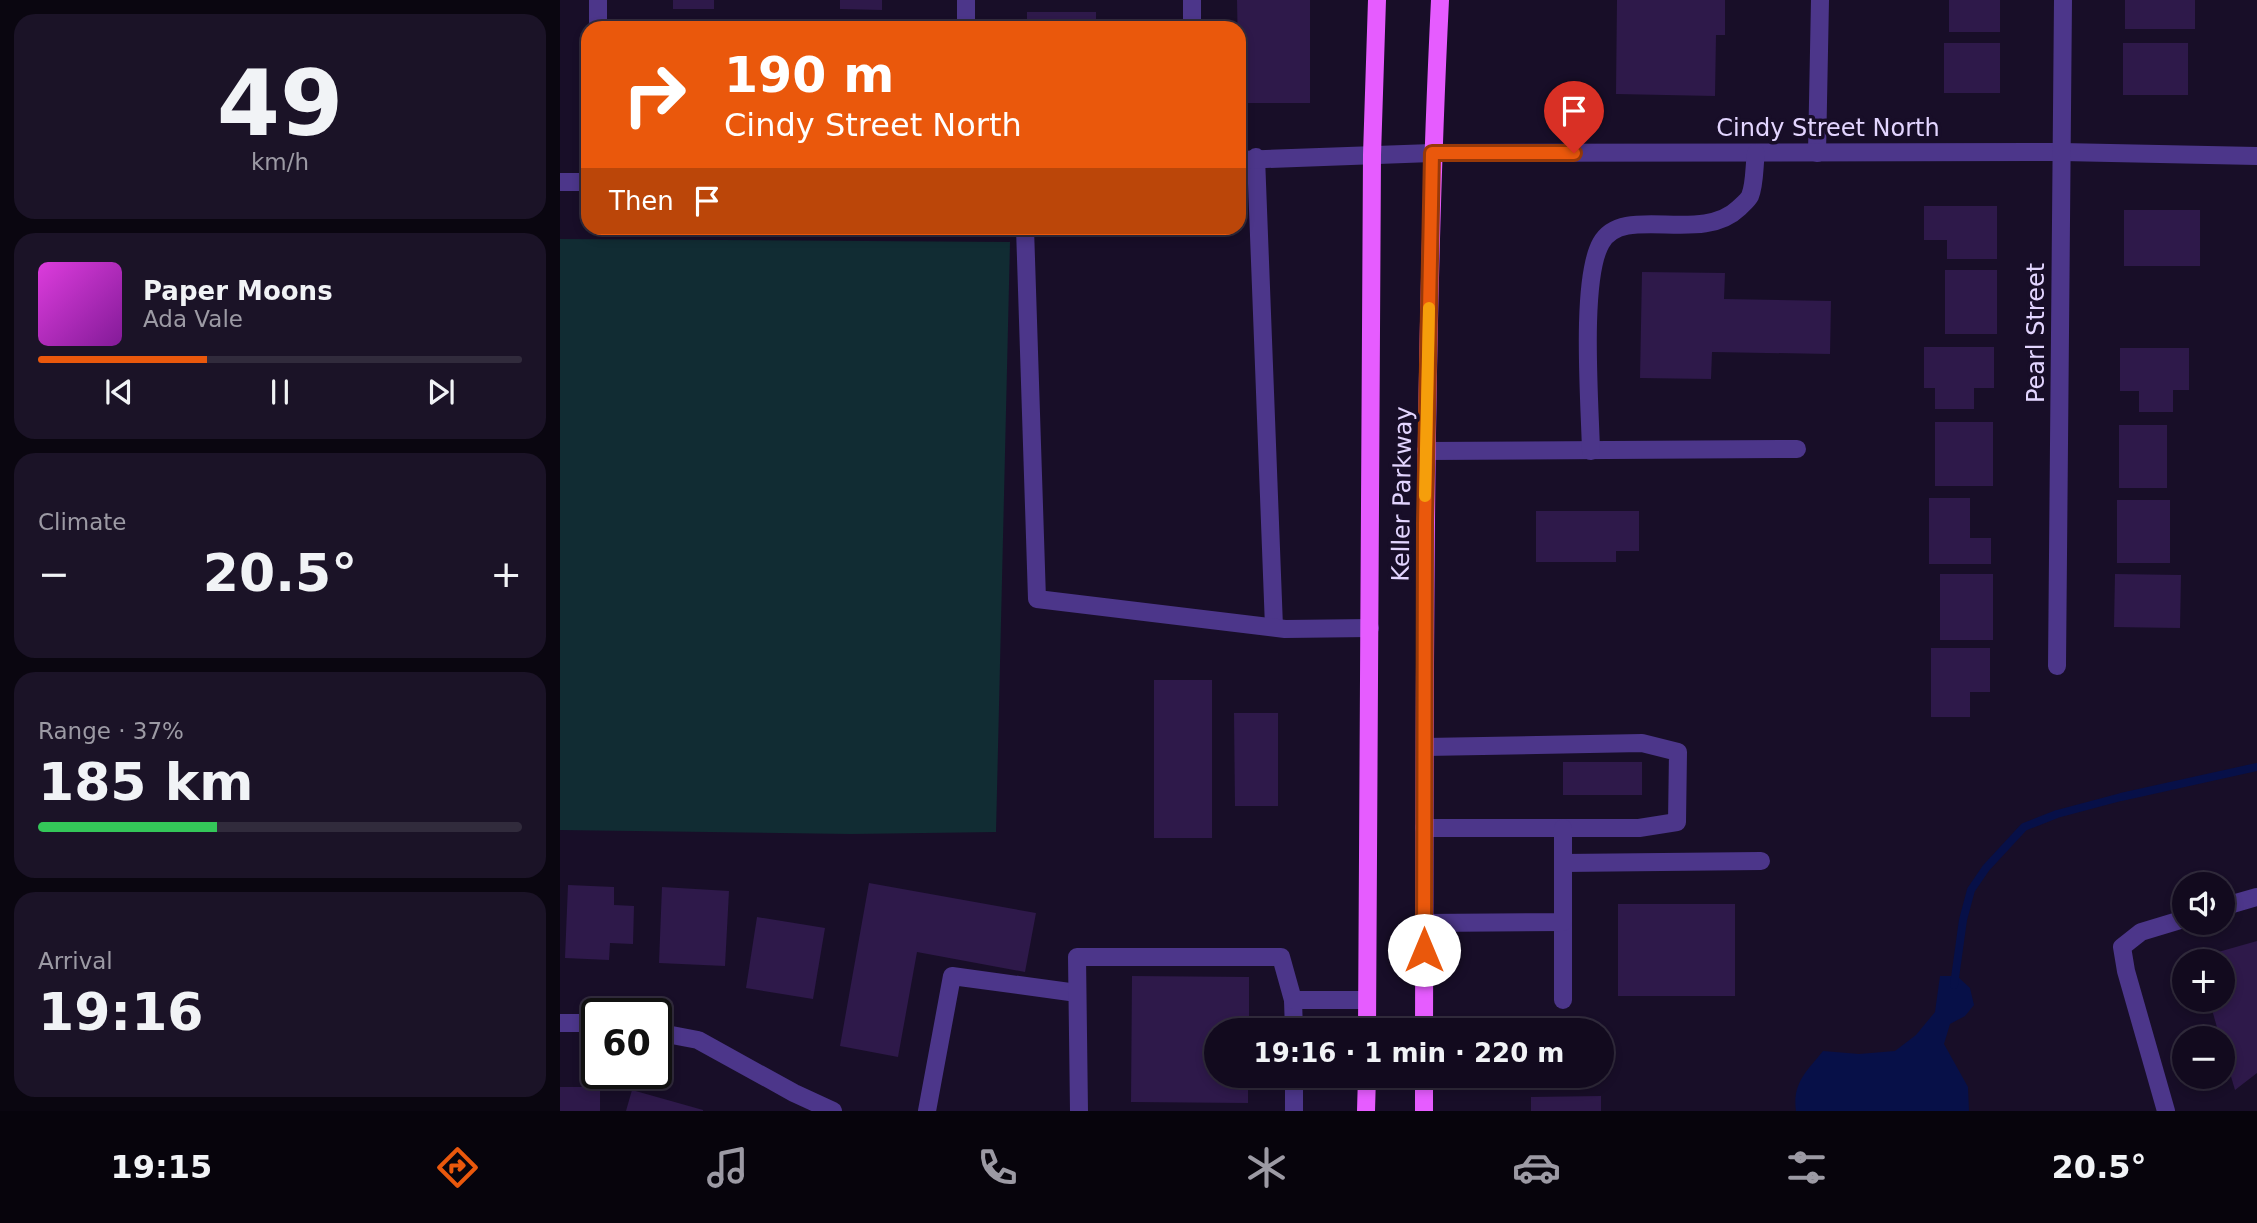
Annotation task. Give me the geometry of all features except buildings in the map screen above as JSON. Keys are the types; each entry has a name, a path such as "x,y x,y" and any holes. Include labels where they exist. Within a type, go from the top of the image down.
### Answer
{"main road":[{"name":"Keller Parkway","path":"1367,1018 1372,155 1377,0"},
{"name":"Keller Parkway","path":"1424,1018 1426,451 1432,153 1440,0"},
{"path":"1366,1111 1367,1088"},
{"path":"1424,1088 1424,1111"}],"street":[{"path":"598,0 598,21"},
{"path":"966,0 966,21"},
{"path":"1192,0 1192,21"},
{"path":"1817,153 1820,0"},
{"name":"Pearl Street","path":"2057,666 2063,0"},
{"name":"Cindy Street North","path":"1247,158 1432,153 2062,152 2257,156"},
{"path":"1591,451 1591,272 1601,242 1619,227 1642,224 1698,226 1729,218 1750,197 1756,153"},
{"path":"1247,158 1274,627"},
{"path":"560,182 581,182"},
{"path":"1025,235 1037,599 1274,627 1370,628"},
{"path":"1426,451 1797,449"},
{"path":"1424,828 1639,828 1677,822 1678,752 1642,743 1425,747"},
{"path":"1563,828 1563,1000"},
{"path":"1563,863 1761,861"},
{"path":"2235,903 2257,897"},
{"path":"1424,923 1563,922"},
{"path":"2166,1111 2126,971 2122,947 2141,932 2172,923"},
{"path":"1079,1111 1077,957 1281,957 1293,1000 1294,1018"},
{"path":"927,1111 952,976 1077,993"},
{"path":"1293,1000 1367,1000"},
{"path":"560,1023 581,1023"},
{"path":"672,1035 698,1040 794,1093 833,1111"},
{"path":"1294,1088 1294,1111"}],"green space":[{"path":"560,239 1010,242 996,832 851,834 560,830"}],"shaded area":[{"path":"1940,976 1957,976 1970,988 1974,1005 1965,1016 1950,1024 1944,1044 1968,1087 1969,1111 1796,1111 1795,1101 1799,1085 1806,1071 1823,1051 1859,1054 1895,1051 1916,1035 1935,1012"}],"waterway":[{"path":"1954,985 1963,920 1971,890 1986,868 2024,827 2057,814 2121,797 2257,767"}],"slow traffic":[{"path":"1425,496 1429,308"}],"route":[{"path":"1424,950 1425,523 1432,153 1574,153"}]}
